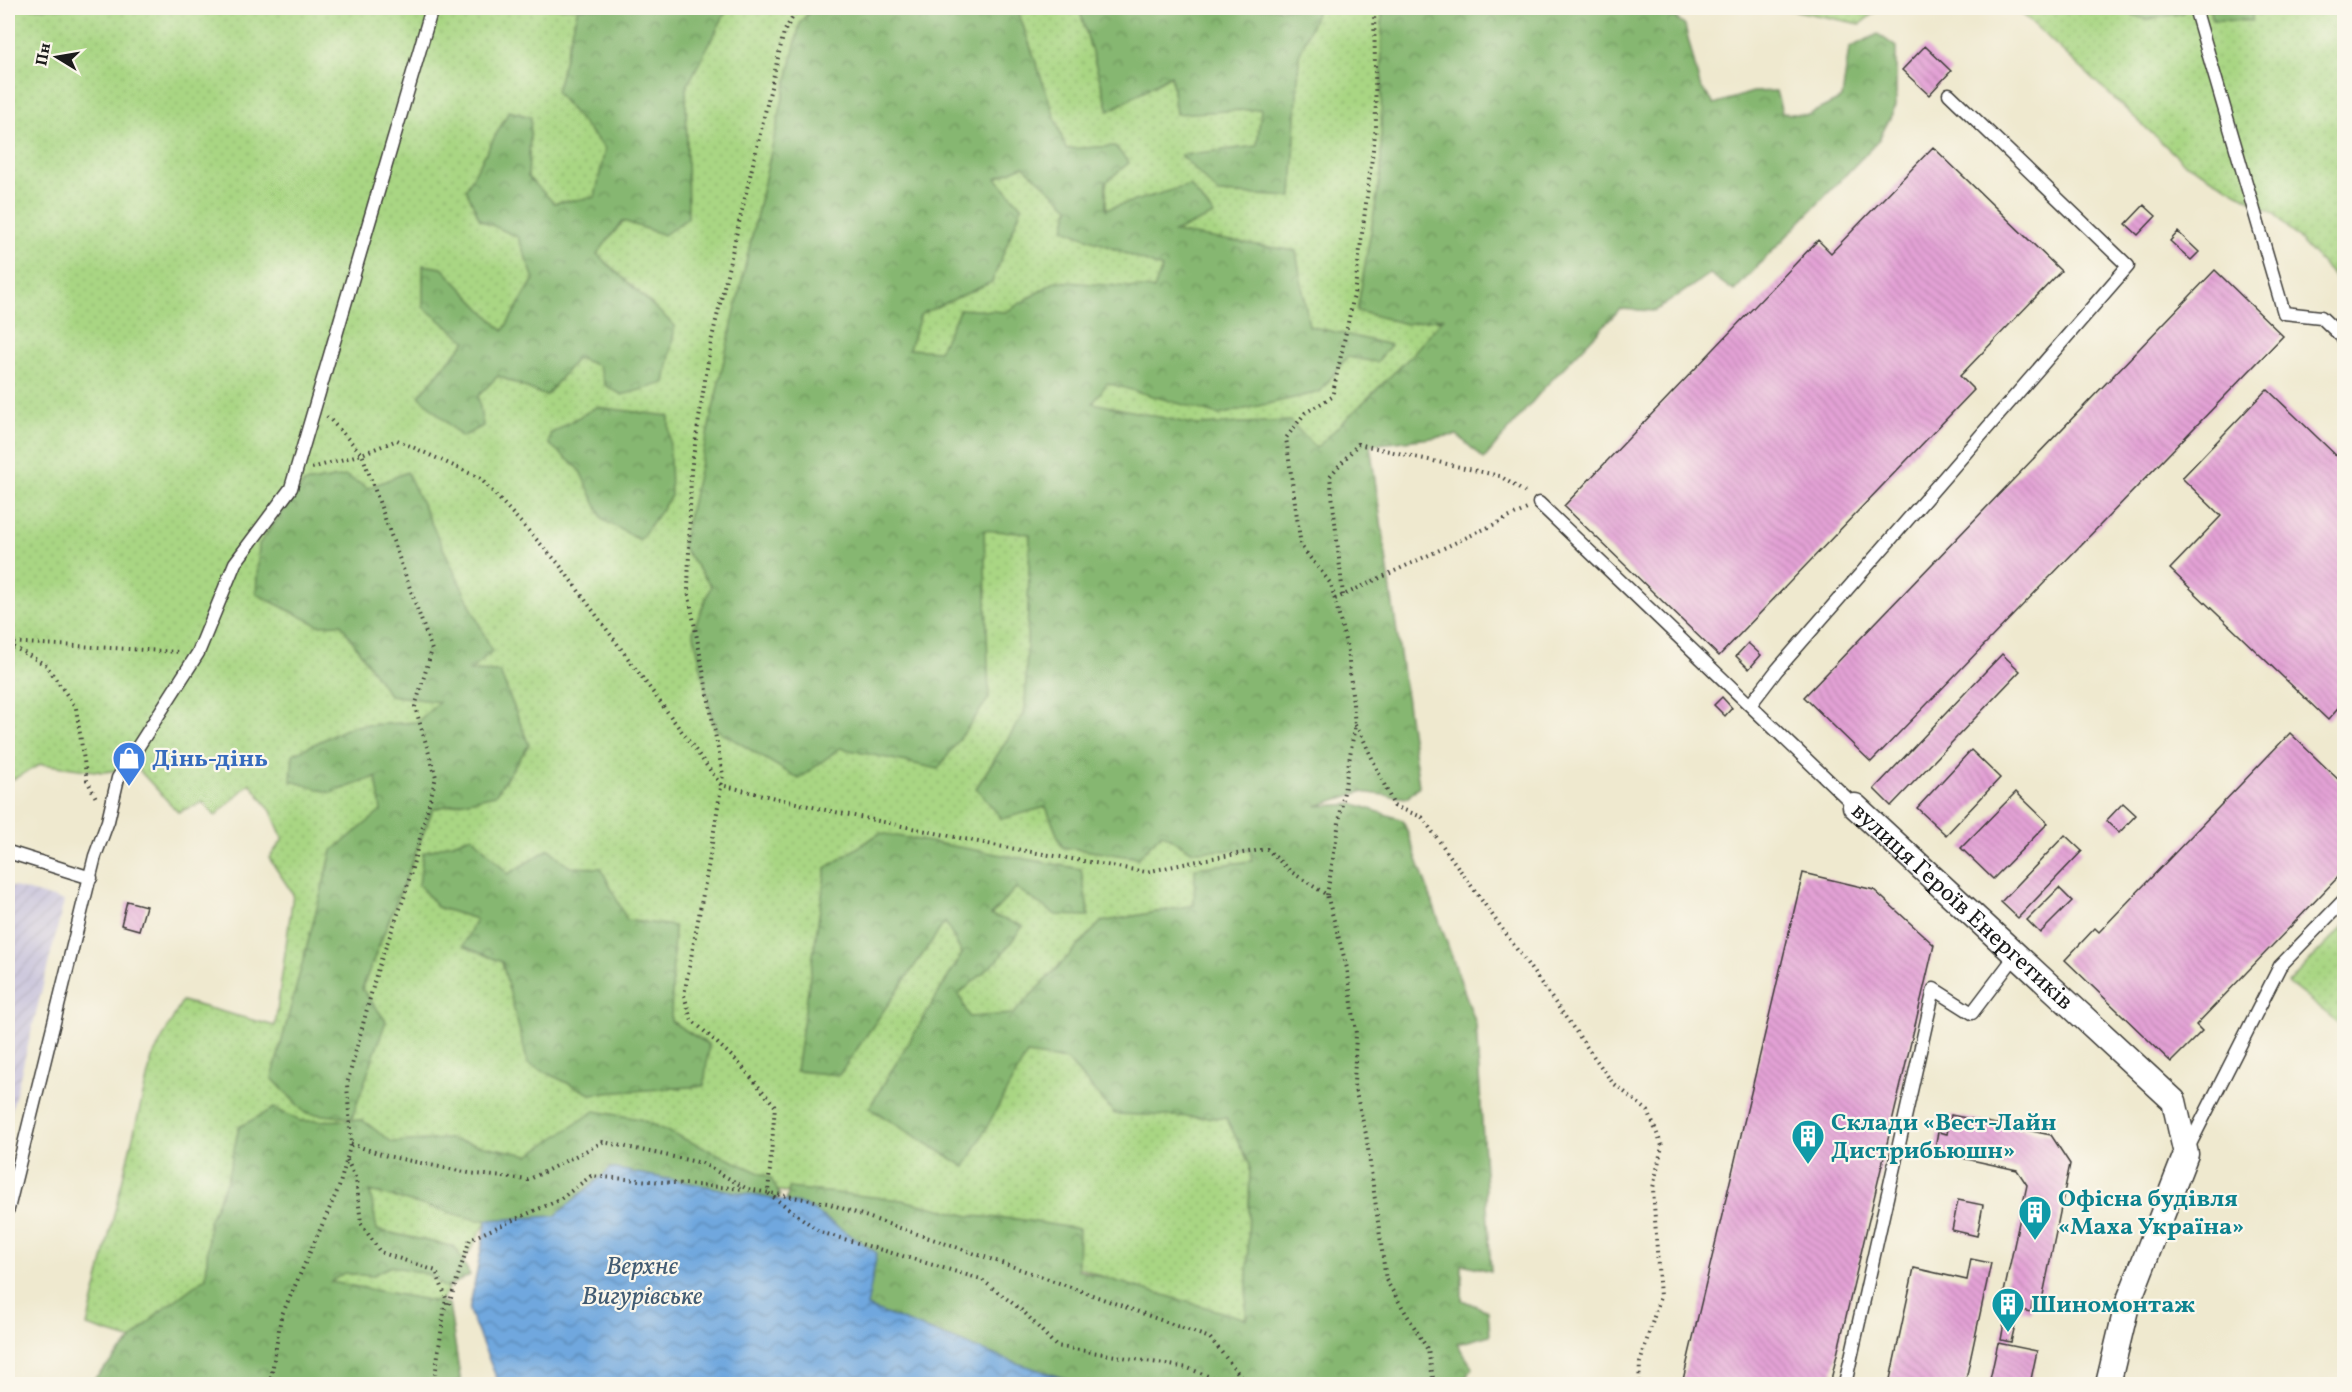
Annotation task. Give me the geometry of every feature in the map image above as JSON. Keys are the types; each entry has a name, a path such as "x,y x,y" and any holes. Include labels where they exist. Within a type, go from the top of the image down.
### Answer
{"street":[{"name":"вулиця Героїв Енергетиків","path":"1855,806 2174,1101 2186,1154"},
{"path":"2108,1384 2127,1305 2186,1154"}],"lane":[{"path":"8,1209 91,878 101,858 118,778 198,653 235,563 291,488 432,8"},
{"path":"2195,8 2284,313 2321,317 2344,339"},
{"path":"1750,705 1777,670 2128,266 1949,94"},
{"name":"вулиця Героїв Енергетиків","path":"1539,503 1855,806"},
{"path":"8,852 91,878"},
{"path":"2186,1154 2280,966 2344,900"},
{"path":"1845,1384 1934,988 1972,1013 2016,955"}],"path":[{"path":"768,1193 775,1106 738,1062 691,1019 684,994 723,775 688,591 691,470 711,342 784,32 798,8"},
{"path":"1374,8 1376,127 1354,295 1332,397 1305,413 1286,438 1301,546 1331,584 1348,652 1354,725 1327,895 1347,968 1356,1033 1354,1084 1366,1134 1386,1280 1428,1350 1434,1384"},
{"path":"270,1384 281,1317 339,1187 351,1144 347,1084 378,968 405,895 436,777 415,707 432,650 362,454 316,404"},
{"path":"296,473 362,454 397,440 480,478 558,563 721,785 987,844 1146,872 1267,849 1290,871 1327,895"},
{"path":"1335,599 1343,596 1539,503 1500,476 1358,444 1330,476 1343,596"},
{"path":"8,643 198,653"},
{"path":"8,643 46,665 76,708 87,780 108,821"},
{"path":"1354,725 1361,734 1394,806 1422,817 1612,1082 1648,1112 1662,1146 1653,1188 1660,1297 1640,1363 1639,1384"},
{"path":"351,1144 387,1156 469,1173 528,1180 603,1142 702,1163 747,1189"},
{"path":"346,1160 356,1179 361,1223 380,1252 436,1271 446,1298 435,1376 440,1384"},
{"path":"449,1304 470,1239 559,1200 591,1176 747,1189 827,1203 1040,1276 1210,1338 1247,1384"},
{"path":"768,1193 820,1232 981,1279 1024,1312 1056,1347 1188,1368 1228,1384"}],"shaded area":[{"path":"8,885 64,901 8,1125"}],"green space":[{"path":"8,8 1461,8 1565,283 1317,478 1336,1367 1006,1239 602,1153 498,1202 395,1381 149,1345 87,1326 152,1058 182,1001 275,1026 293,894 269,858 283,839 271,811 250,783 215,816 203,802 178,812 137,768 103,772 41,764 8,782"},
{"path":"578,8 730,8 686,88 688,218 664,235 623,221 597,254 675,326 665,383 622,395 605,385 599,366 577,358 546,396 498,376 478,396 483,426 462,437 419,396 466,341 423,307 423,265 442,268 503,331 534,279 518,237 480,220 466,189 509,111 531,117 528,177 554,203 595,197 605,149 556,92"},
{"path":"812,8 1017,8 1066,149 1115,146 1129,163 1106,182 1106,209 1190,185 1214,215 1174,232 1296,251 1309,326 1391,345 1377,362 1347,357 1320,392 1219,415 1107,383 1093,403 1197,425 1290,421 1316,448 1411,356 1443,318 1406,324 1357,311 1381,173 1382,8 1665,8 1685,26 1700,86 1714,104 1753,92 1776,91 1782,113 1808,115 1842,98 1849,48 1878,34 1896,47 1896,106 1878,141 1734,291 1710,274 1655,311 1620,309 1544,388 1484,459 1457,435 1370,445 1419,786 1407,798 1361,792 1316,806 1355,804 1403,820 1476,1024 1491,1271 1462,1264 1462,1300 1488,1311 1490,1335 1457,1344 1473,1368 1461,1384 1036,1384 899,1360 780,1231 789,1188 902,1200 970,1216 1017,1219 1079,1229 1078,1270 1246,1319 1250,1165 1226,1118 1115,1114 1067,1060 1027,1054 965,1167 869,1108 962,954 945,922 839,1075 796,1071 826,868 880,833 1081,869 1089,916 1056,915 1016,888 991,915 1023,926 998,960 959,994 969,1017 1013,1014 1101,922 1194,905 1195,868 1252,861 1250,850 1191,851 1162,833 1138,858 1062,847 1046,807 1002,819 976,788 1025,712 1030,534 984,530 989,698 938,769 840,748 799,779 714,728 693,630 711,586 682,546 800,23","holes":["1023,166 1069,207 1064,229 1162,268 1154,289 1056,281 1006,312 960,309 939,351 909,349 921,314 992,282 1022,207 996,178"]},
{"path":"1079,8 1318,8 1299,56 1292,197 1218,193 1181,155 1257,146 1261,109 1176,114 1171,75 1109,111"},
{"path":"1783,8 1880,8 1860,24"},
{"path":"2016,8 2344,8 2344,287 2274,213 2183,162"},
{"path":"2113,8 2183,8 2183,13 2147,20"},
{"path":"2210,8 2253,8 2252,21 2213,20"},
{"path":"596,407 669,416 671,496 640,540 603,520 579,469 549,444 550,434"},
{"path":"407,472 492,651 470,671 500,672 529,745 495,795 433,809 362,989 386,1021 352,1118 305,1113 272,1078 332,851 381,811 376,777 331,793 291,781 293,754 352,726 417,722 439,702 389,695 341,624 318,625 256,594 259,544 304,483 346,476 368,488"},
{"path":"472,836 508,874 549,849 570,867 601,868 627,920 674,926 671,1021 709,1045 704,1086 590,1094 528,1064 502,962 463,946 476,919 437,907 419,885 423,853"},
{"path":"2344,926 2344,1027 2288,983"},
{"path":"274,1108 300,1121 362,1120 392,1142 449,1139 529,1155 595,1111 640,1119 771,1178 780,1196 757,1212 562,1222 477,1220 370,1191 377,1230 455,1247 470,1275 445,1288 427,1274 391,1266 371,1276 344,1273 331,1282 449,1304 461,1384 89,1384 158,1313 206,1277 209,1221 227,1180 239,1127"}],"water":[{"name":"Верхнє Вигурівське","path":"611,1168 805,1205 877,1253 867,1307 1011,1361 1082,1384 499,1384 469,1311 487,1220 555,1216"}],"building":[{"path":"1925,46 1951,71 1929,95 1902,70"},
{"path":"1933,147 2061,271 1960,376 1974,390 1719,656 1564,506 1818,240 1831,253"},
{"path":"2144,205 2156,216 2138,235 2126,224"},
{"path":"2178,232 2199,252 2191,260 2170,241"},
{"path":"2215,270 2283,336 1871,762 1804,697"},
{"path":"2267,389 2344,463 2344,622 2339,628 2344,633 2344,702 2328,720 2170,569 2221,516 2182,478"},
{"path":"1748,643 1761,655 1749,669 1736,656"},
{"path":"2002,654 2020,671 1891,806 1874,789"},
{"path":"1722,697 1732,708 1725,716 1714,705"},
{"path":"2290,733 2344,785 2344,871 2196,1025 2202,1031 2171,1062 2065,960 2095,928 2099,932"},
{"path":"1971,750 2000,778 1946,835 1917,808"},
{"path":"2016,792 2048,823 1993,879 1961,848"},
{"path":"2123,803 2136,815 2119,833 2106,821"},
{"path":"2065,835 2082,851 2018,918 2001,902"},
{"name":"Склади «Вест-Лайн Дистрибьюшн»","path":"1803,873 1874,890 1934,945 1830,1384 1682,1384"},
{"path":"2059,888 2072,901 2040,933 2027,920"},
{"path":"127,901 146,906 139,930 121,925"},
{"name":"Офісна будівля «Маха Україна»","path":"1951,1115 2051,1135 2070,1164 2041,1305 2032,1303 2031,1312 2021,1310 2023,1301 2003,1297 2027,1185 2017,1170 1934,1152 1938,1132 1947,1134"},
{"path":"1958,1200 1983,1205 1977,1236 1952,1230"},
{"path":"1971,1259 1991,1263 1965,1384 1889,1384 1914,1268 1967,1280"},
{"name":"Шиномонтаж","path":"2004,1323 2015,1325 2011,1342 2001,1340"},
{"path":"1998,1343 2037,1351 2030,1384 1989,1384"}],"place":[{"name":"Дінь-дінь","path":"129,787"},
{"name":"Склади «Вест-Лайн Дистрибьюшн»","path":"1808,1165"},
{"name":"Офісна будівля «Маха Україна»","path":"2035,1241"},
{"name":"Шиномонтаж","path":"2008,1333"}]}
